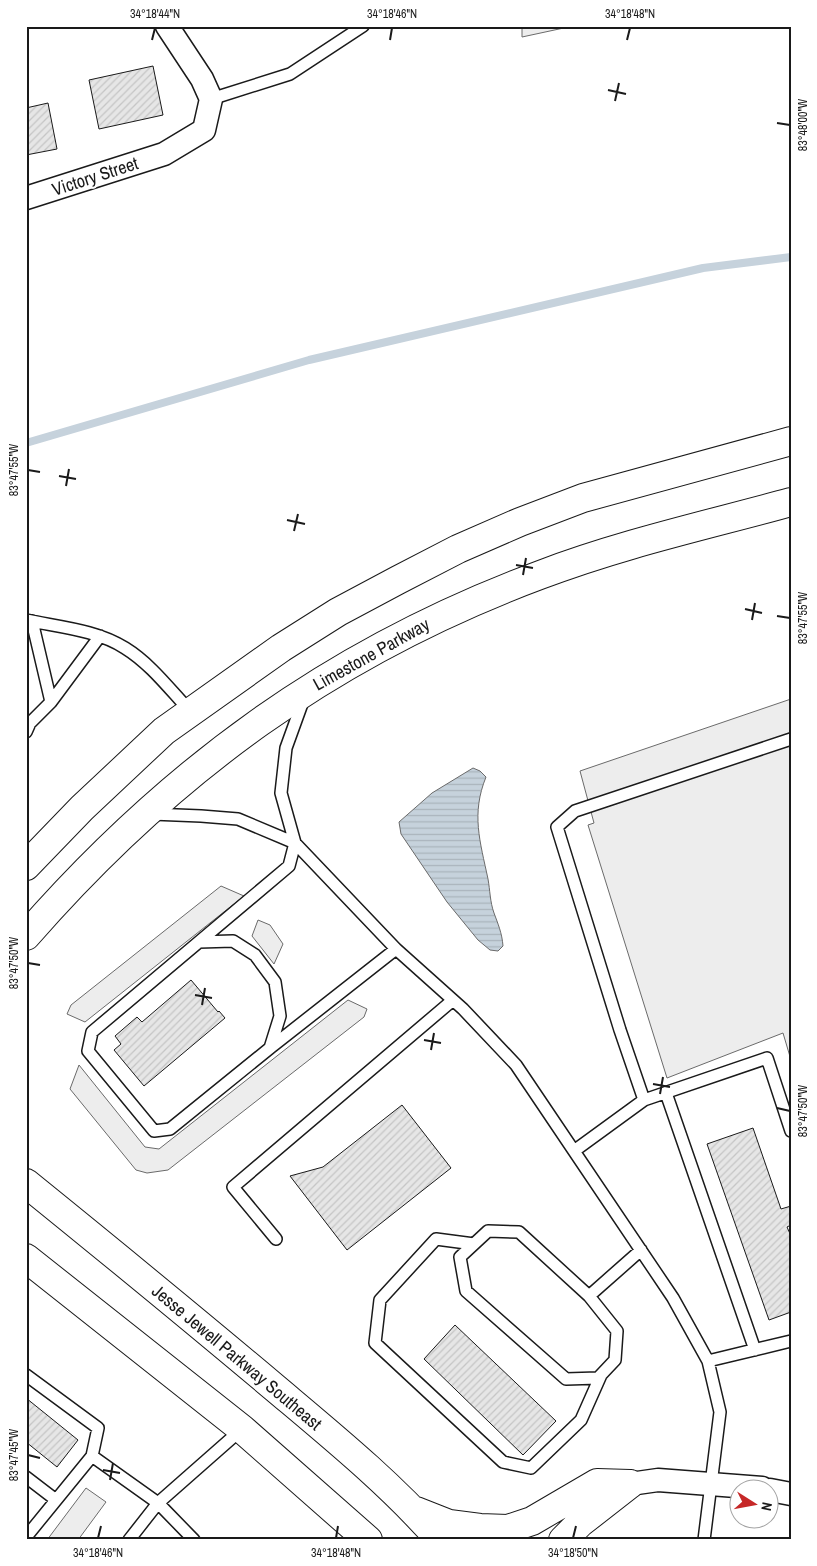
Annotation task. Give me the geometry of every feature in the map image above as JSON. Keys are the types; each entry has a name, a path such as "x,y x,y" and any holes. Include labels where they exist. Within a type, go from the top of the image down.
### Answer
{"main road":[{"path":"26,866 82,808 164,731 281,648 338,612 458,550 520,522 583,498 791,441"},
{"name":"Limestone Parkway","path":"26,936 110,846 204,763 250,728 306,690 362,656 420,625 533,577 604,553 791,502"},
{"path":"26,1168 56,1207"},
{"name":"Jesse Jewell Parkway Southeast","path":"26,1183 319,1425 415,1511 440,1540"},
{"path":"26,1258 242,1429 368,1540"},
{"path":"415,1511 449,1524 480,1528 508,1528 532,1521 597,1483 630,1484"},
{"path":"563,1540 580,1523 630,1484"}],"street":[{"path":"167,26 202,78 211,99"},
{"name":"Victory Street","path":"26,198 164,154 204,130 211,99"},
{"path":"630,1484 658,1480 730,1485"}],"lane":[{"path":"211,99 290,74 363,26"},
{"path":"51,702 29,620 100,636 126,648 150,669 191,712"},
{"path":"28,726 51,702 100,636"},
{"path":"306,690 286,748 282,793 295,843 289,866 92,1032 88,1051 154,1131 170,1129 396,949"},
{"path":"644,1100 620,1030 557,827 575,811 791,739"},
{"path":"145,814 238,819 295,843 396,949 453,1000 516,1065 642,1250 673,1298 708,1361 720,1412 704,1540"},
{"path":"199,942 233,940 255,955 275,982 280,1016 270,1048"},
{"path":"276,1239 233,1187 453,1000"},
{"path":"574,1150 644,1100 767,1058 791,1131"},
{"path":"666,1093 755,1350"},
{"path":"488,1231 518,1232 589,1296 617,1332 615,1360 598,1378 566,1379 466,1291 460,1257 488,1231"},
{"path":"474,1244 436,1239 380,1300 376,1343 503,1462 531,1468 581,1420 601,1375"},
{"path":"589,1296 642,1250"},
{"path":"708,1361 791,1341"},
{"path":"26,1375 98,1428 92,1456 26,1537"},
{"path":"128,1540 158,1503 242,1429"},
{"path":"92,1456 158,1503 194,1540"},
{"path":"26,1477 56,1500"}],"shaded area":[{"path":"522,26 573,26 522,37"},
{"path":"791,699 791,1060 783,1033 667,1078 588,825 594,823 580,771"},
{"path":"473,768 480,771 486,777 481,790 478,828 492,905 500,929 503,946 498,951 490,950 478,940 447,902 401,834 399,822 432,793"},
{"path":"221,886 244,896 85,1022 67,1014 71,1005"},
{"path":"258,920 270,925 283,944 274,964 252,936"},
{"path":"348,1000 367,1009 364,1017 168,1170 147,1173 136,1170 70,1089 79,1065 145,1147 159,1149"},
{"path":"86,1488 106,1502 78,1540 47,1540"}],"building":[{"path":"153,66 163,115 99,129 89,80"},
{"path":"48,103 57,149 26,155 26,108"},
{"path":"191,980 225,1018 144,1086 114,1050 121,1044 115,1036 137,1017 142,1022"},
{"path":"402,1105 451,1168 347,1250 290,1176 323,1167"},
{"path":"753,1128 781,1209 791,1206 791,1225 787,1227 791,1236 791,1312 769,1320 707,1144"},
{"path":"455,1325 556,1421 523,1455 424,1359"},
{"path":"26,1398 78,1440 57,1467 26,1442"}],"waterway":[{"path":"26,443 309,360 703,268 791,257"}]}
